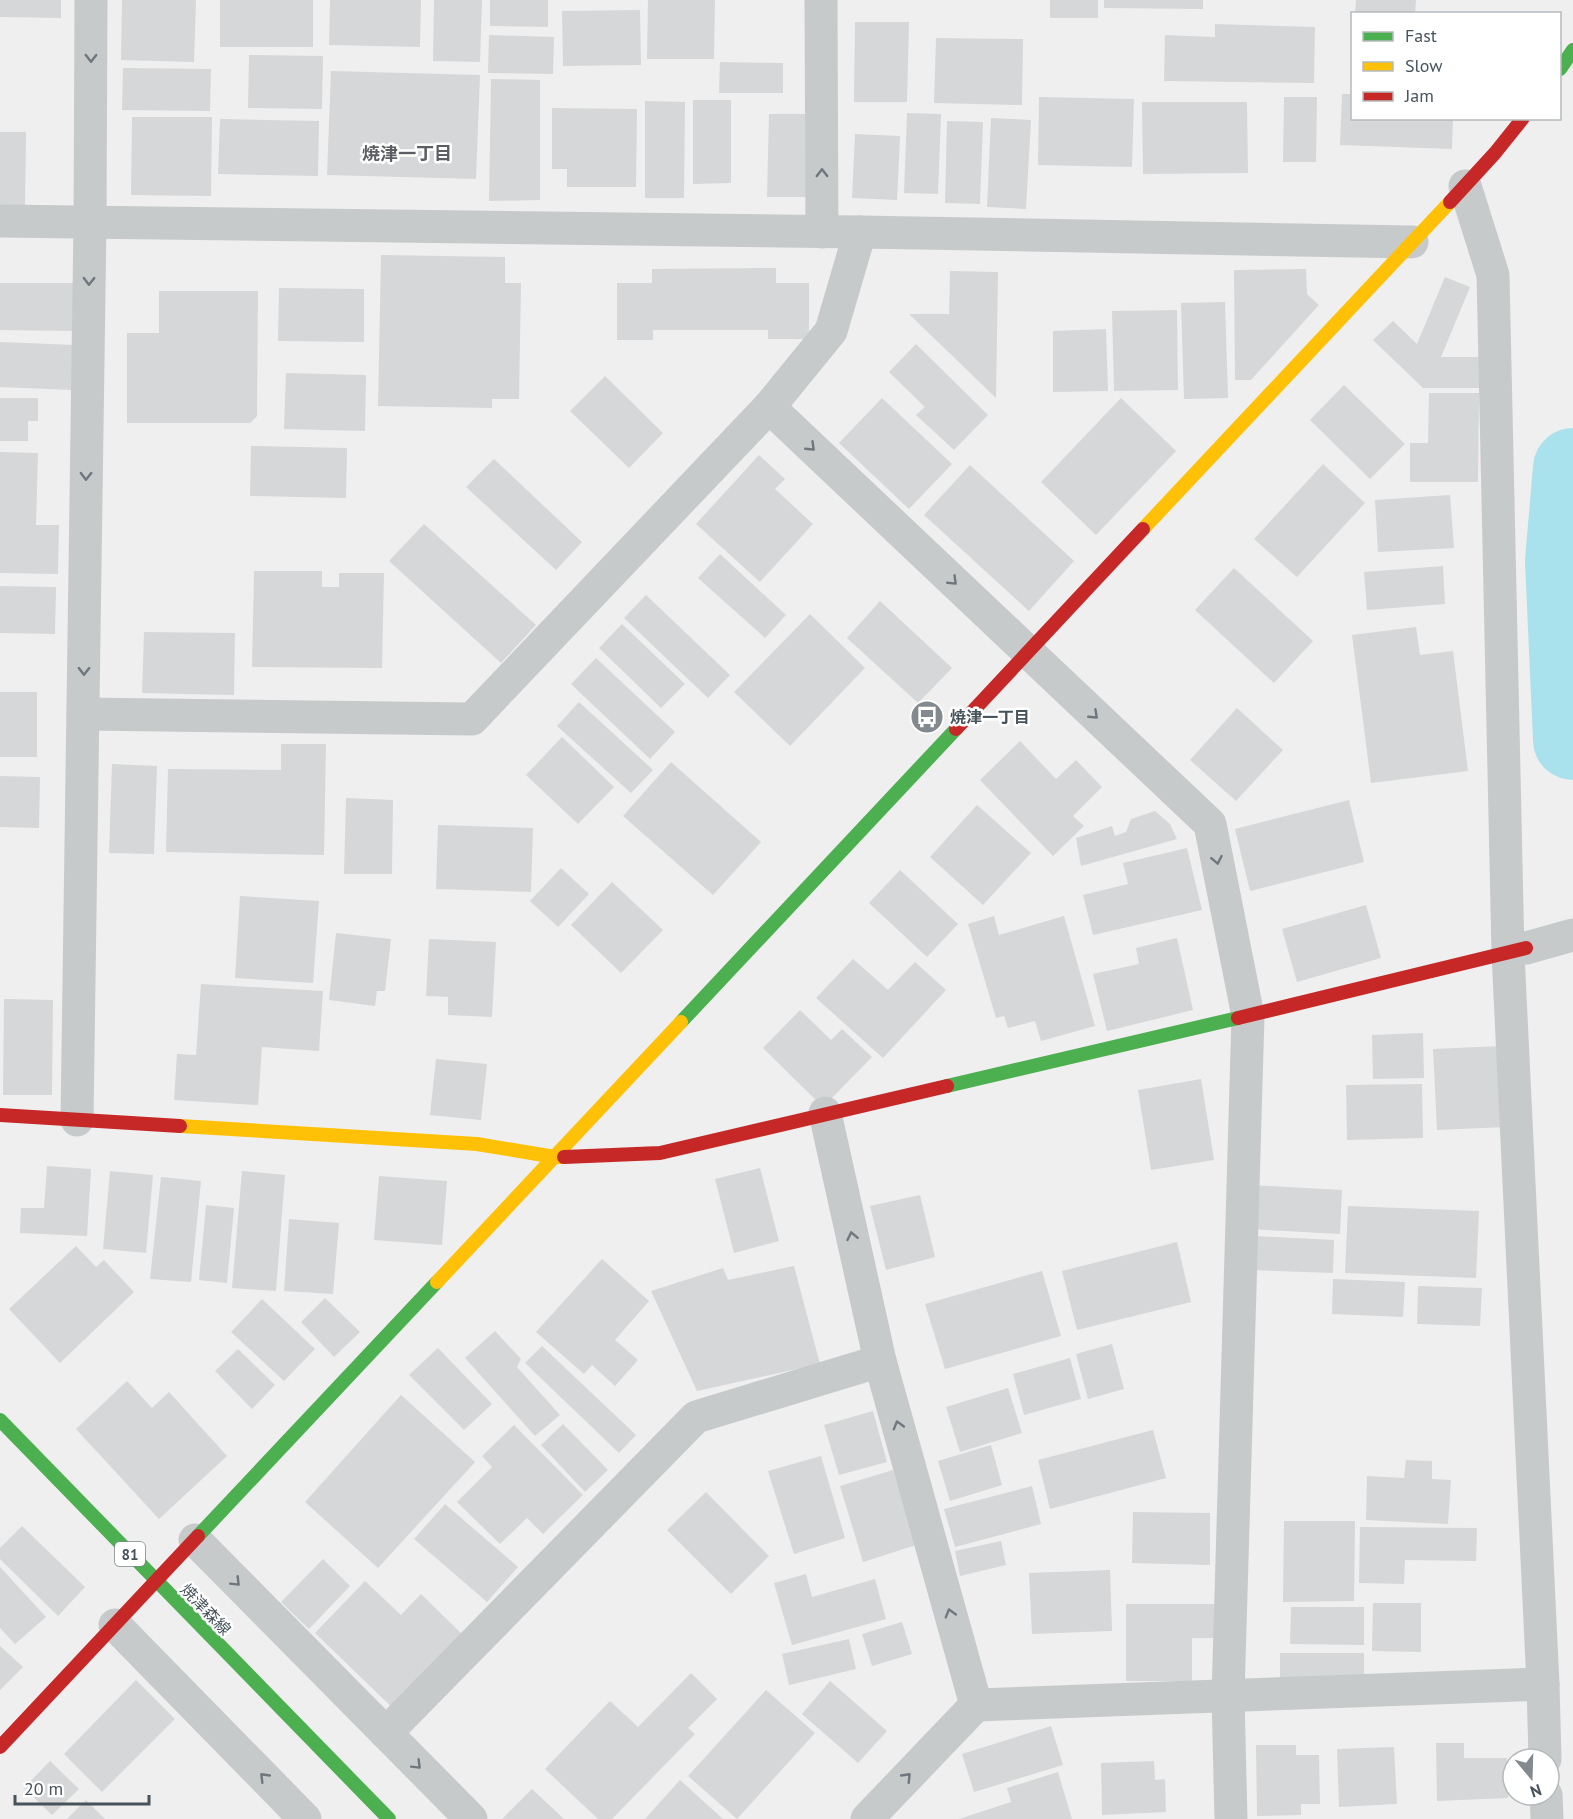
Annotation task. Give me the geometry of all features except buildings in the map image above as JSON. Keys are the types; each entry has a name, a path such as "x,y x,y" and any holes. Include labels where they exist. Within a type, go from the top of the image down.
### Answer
{"street":[{"path":"77,1120 91,0"},
{"path":"821,0 822,232"},
{"path":"1561,68 1573,50"},
{"path":"0,1747 1465,186 1521,120"},
{"path":"1465,186 1493,275 1545,1747"},
{"path":"0,221 1412,242"},
{"path":"83,714 472,719 769,406 831,331 860,232"},
{"path":"769,406 1210,824 1248,1016 1228,1696 1231,1819"},
{"path":"0,1115 477,1144 555,1157 660,1153 1248,1016 1573,935"},
{"path":"825,1113 880,1360 976,1705"},
{"path":"386,1733 696,1417 880,1360"},
{"name":"焼津森線","path":"0,1420 389,1819"},
{"path":"195,1540 471,1819"},
{"path":"115,1625 305,1819"},
{"path":"867,1819 976,1705 1543,1684"}],"waterway":[{"path":"1573,468 1565,561 1573,740"}],"traffic: fast":[{"path":"1561,68 1573,50"},
{"path":"681,1022 956,729"},
{"path":"947,1086 1238,1018"},
{"path":"198,1536 437,1282"},
{"path":"0,1420 389,1819"}],"traffic: slow":[{"path":"1143,529 1450,202"},
{"path":"437,1282 681,1022"},
{"path":"180,1126 477,1144 564,1157"}],"traffic: jam":[{"path":"1450,202 1521,120"},
{"path":"956,729 1143,529"},
{"path":"1238,1018 1526,948"},
{"path":"564,1157 660,1153 947,1086"},
{"path":"0,1115 180,1126"},
{"path":"0,1747 198,1536"}],"place":[{"name":"焼津一丁目","path":"927,717"}],"district":[{"name":"焼津一丁目","path":"407,153"}]}
